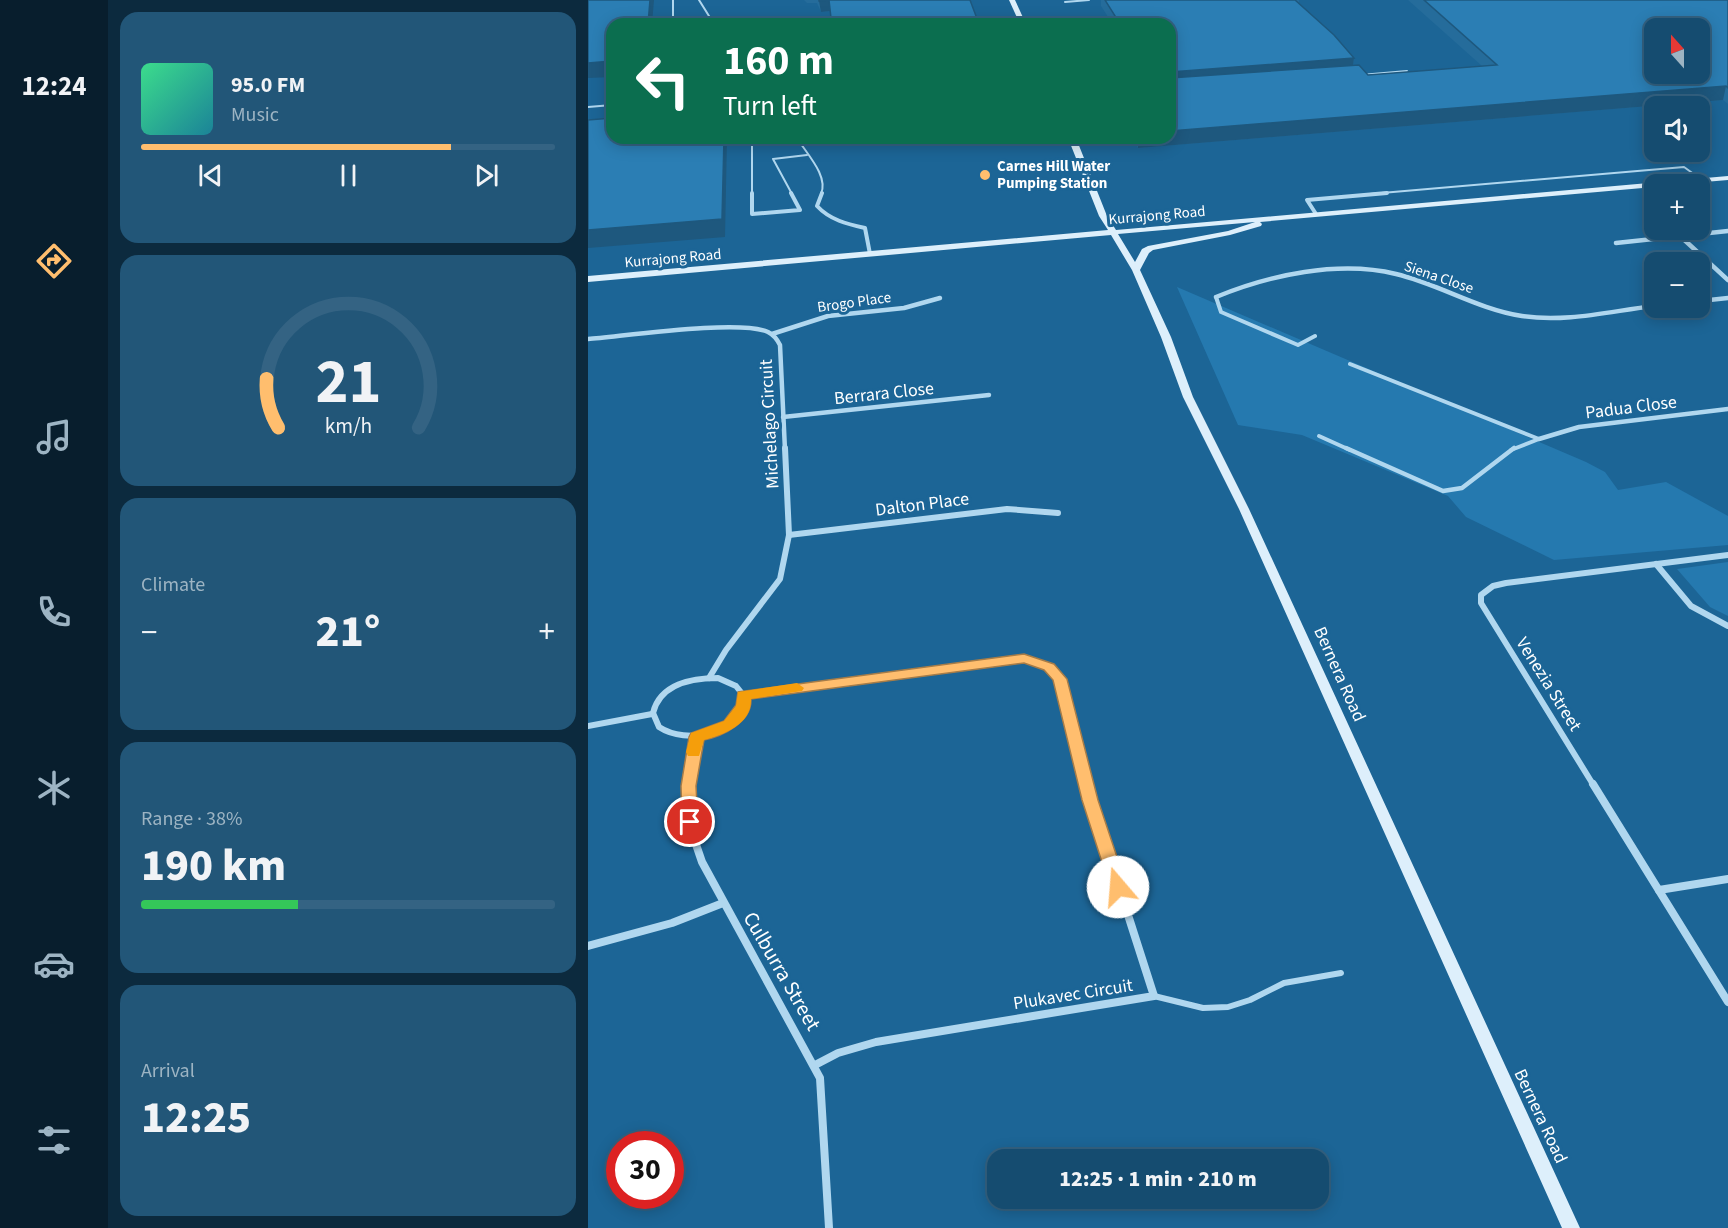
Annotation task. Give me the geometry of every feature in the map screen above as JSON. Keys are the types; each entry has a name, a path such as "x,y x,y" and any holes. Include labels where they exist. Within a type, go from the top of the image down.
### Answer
{"main road":[{"path":"1012,0 1020,18"},
{"name":"Bernera Road","path":"1074,144 1103,216 1136,270 1166,337 1188,397 1244,509 1571,1228"},
{"name":"Kurrajong Road","path":"1710,179 1728,178"},
{"name":"Kurrajong Road","path":"588,279 1644,185"},
{"path":"1136,270 1145,251 1151,248 1230,233 1282,217"}],"street":[{"path":"1710,233 1728,231"},
{"path":"1616,243 1644,240"},
{"path":"1684,240 1728,280"},
{"name":"Siena Close","path":"1216,297 1260,280 1363,270 1396,274 1500,311 1524,316 1549,317 1644,307"},
{"name":"Brogo Place","path":"772,334 828,316 904,308 940,298"},
{"path":"1710,300 1728,298"},
{"name":"Michelago Circuit","path":"588,339 738,326 753,327 772,334 780,345 789,535 780,579 726,650 709,678"},
{"name":"Berrara Close","path":"783,417 988,395"},
{"name":"Padua Close","path":"1539,439 1579,427 1728,409"},
{"name":"Dalton Place","path":"789,535 1007,509 1033,509 1058,513"},
{"name":"Venezia Street","path":"1728,555 1506,583 1493,586 1481,595 1481,603 1728,1002"},
{"path":"1656,564 1691,606 1728,626"},
{"name":"Plukavec Circuit","path":"743,695 1011,660 1035,661 1049,667 1060,679 1090,800 1154,996 876,1042 838,1053 815,1065"},
{"path":"709,678 730,682 743,695 744,706 729,724 713,733 697,737 668,734 656,726 652,714 655,704 670,689 695,679 709,678"},
{"path":"588,726 652,714"},
{"name":"Culburra Street","path":"697,737 688,786 690,822 702,862 723,903 815,1065 822,1091 829,1228"},
{"path":"1659,890 1728,879"},
{"path":"588,946 672,923 723,903"}],"lane":[{"path":"673,16 674,0"},
{"path":"699,0 710,18"},
{"path":"1065,2 1089,0"},
{"path":"1355,75 1407,71"},
{"path":"588,107 606,106"},
{"path":"752,144 752,214 800,210 773,159 807,155"},
{"path":"801,144 822,178 824,188 817,206 823,213 838,221 865,228 870,254"},
{"path":"1316,214 1307,200 1684,167 1694,174"},
{"path":"1216,297 1221,312 1298,345 1315,336"},
{"path":"1350,364 1539,439"},
{"path":"1319,435 1443,491 1462,488 1512,449 1539,439"},
{"path":"1154,996 1203,1008 1228,1006 1250,1000 1284,982 1341,974"}],"shaded area":[{"path":"1177,287 1586,462 1605,472 1618,490 1666,482 1728,516 1728,545 1554,560 1466,517 1448,496 1302,435 1238,425"},
{"path":"1728,562 1728,616 1710,607 1677,569"}],"building":[{"path":"588,0 650,0 648,18 606,18 606,62 588,63"},
{"path":"829,0 970,0 977,18 837,18 831,18"},
{"path":"1105,0 1295,0 1334,35 1354,58 1176,72 1176,18 1116,18"},
{"path":"1424,0 1728,0 1728,88 1726,86 1176,131 1176,78 1359,65 1368,75 1497,65"},
{"path":"606,118 606,144 724,144 722,219 588,230 588,120"}],"slow traffic":[{"path":"693,752 697,737 713,733 739,715 744,706 743,695 797,688"}],"place":[{"name":"Carnes Hill Water Pumping Station","path":"985,175"}],"route":[{"path":"690,822 688,786 697,737 713,733 739,715 744,706 743,695 1024,659 1043,663 1060,679 1090,800 1118,887"}]}
